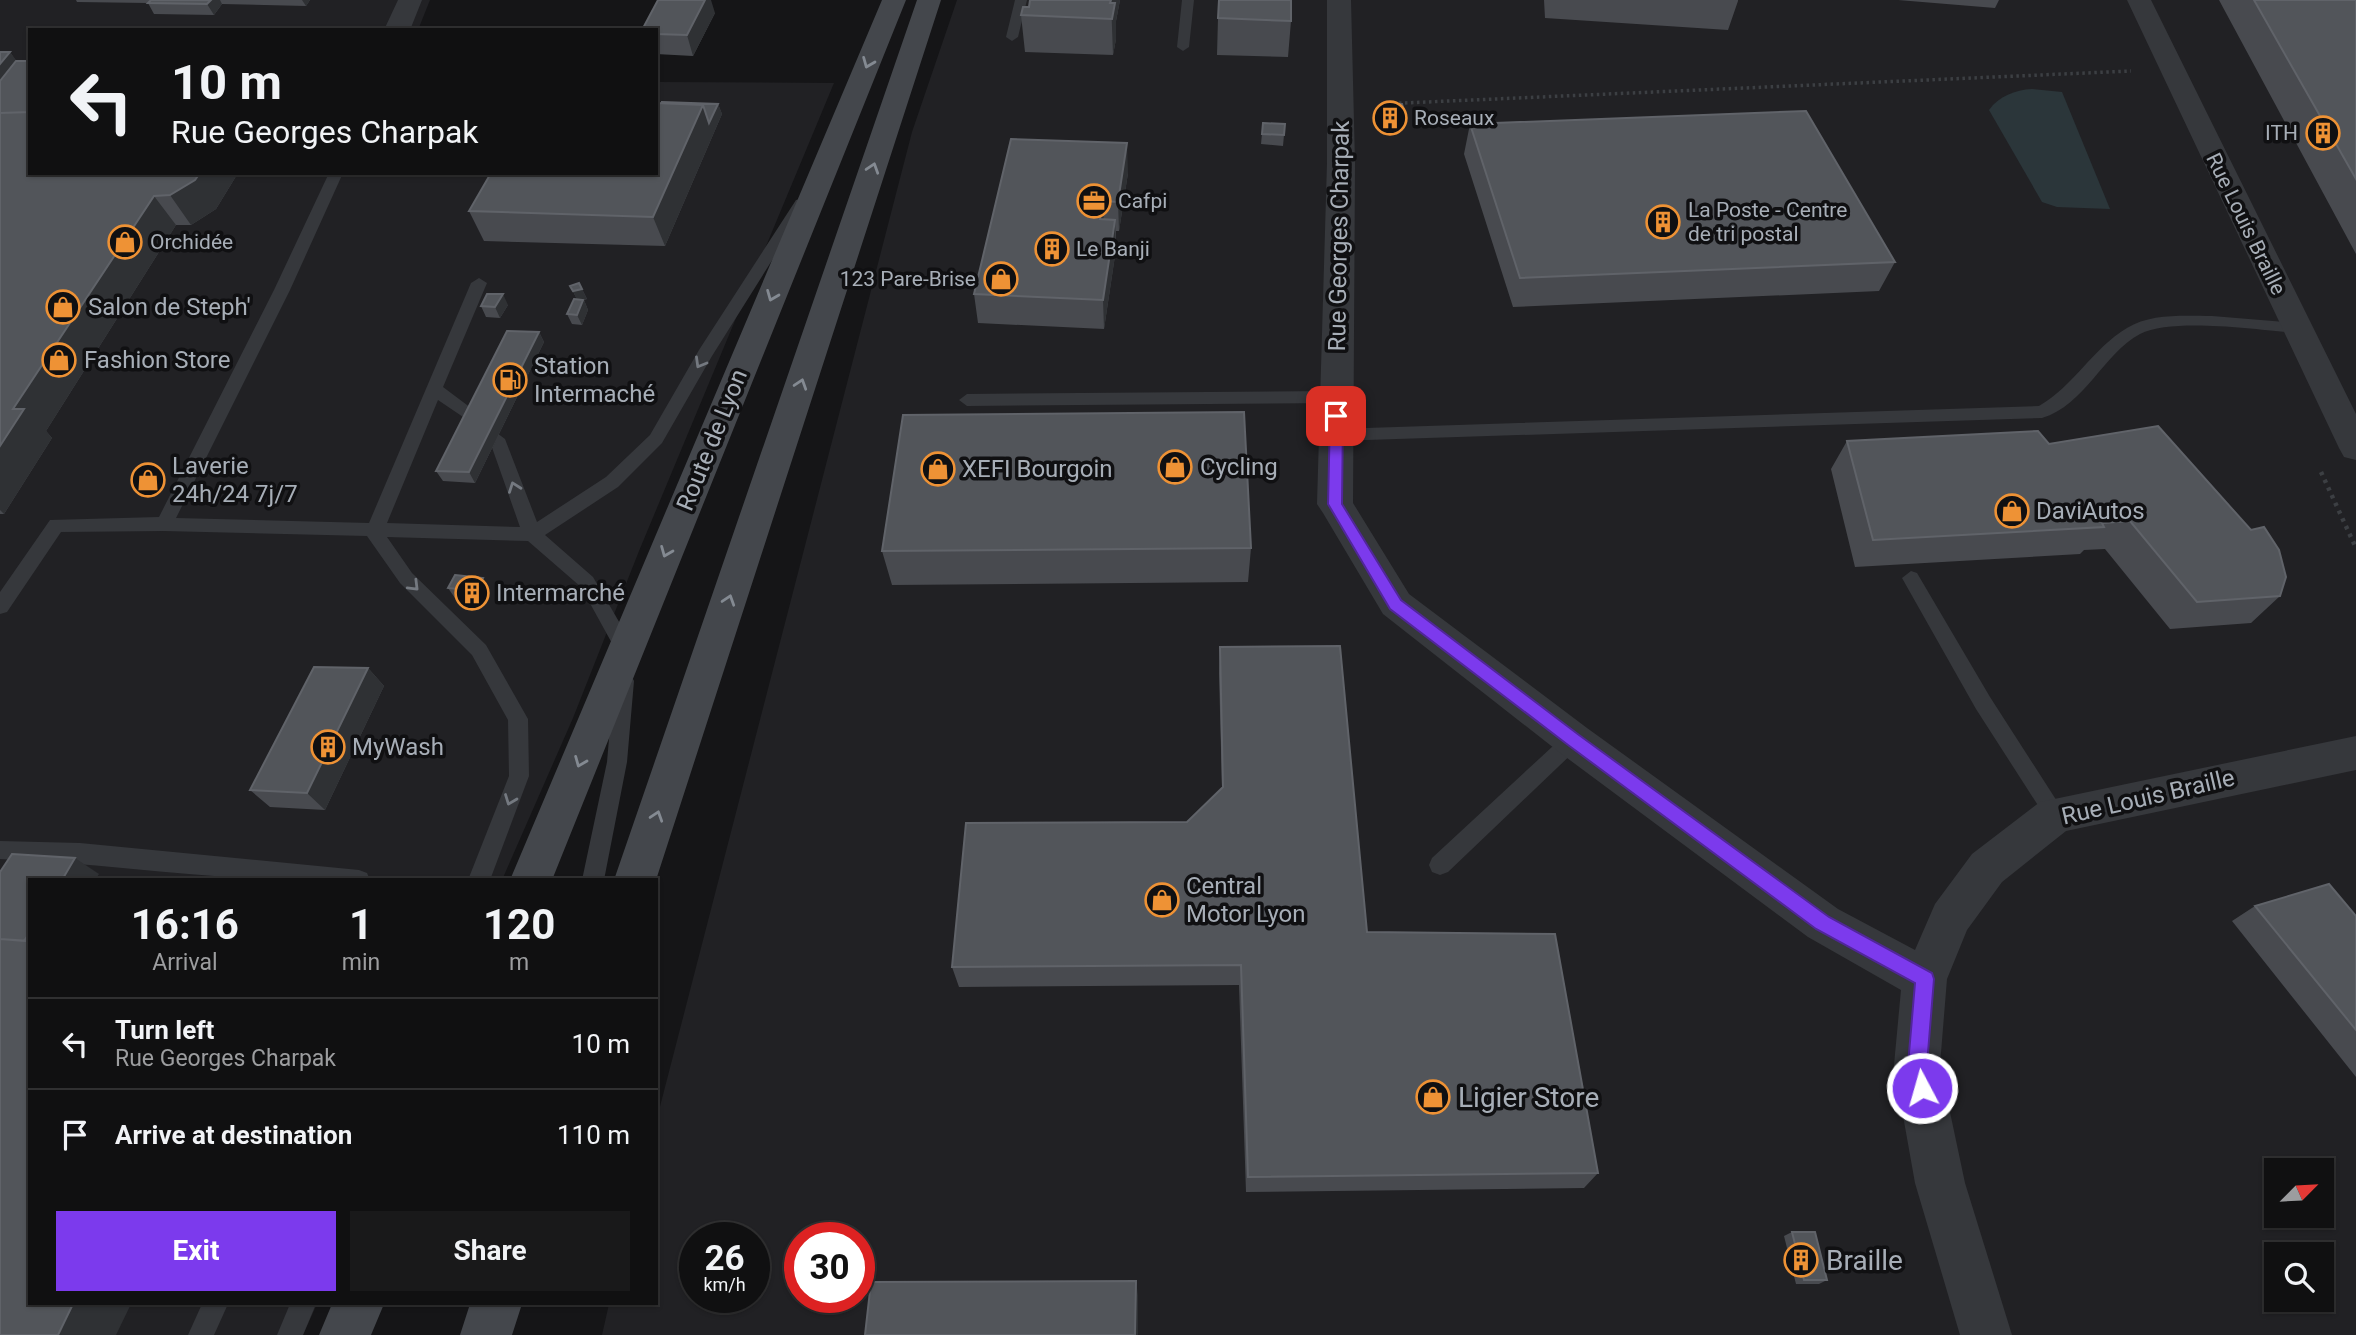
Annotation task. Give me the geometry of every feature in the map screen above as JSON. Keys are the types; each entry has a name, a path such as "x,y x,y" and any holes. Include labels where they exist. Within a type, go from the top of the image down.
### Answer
{"main road":[{"name":"Route de Lyon","path":"532,878 894,0"},
{"path":"636,878 929,0"},
{"path":"345,1335 358,1305"},
{"path":"486,1335 496,1305"}],"street":[{"path":"398,28 410,0"},
{"name":"Rue Georges Charpak","path":"1339,0 1341,106 1335,504 1396,604 1573,740 1823,923 1925,979"},
{"name":"Rue Louis Braille","path":"2139,0 2356,448"},
{"name":"Rue Louis Braille","path":"1986,1335 1940,1183 1917,1065 1925,979 1950,918 1987,868 2055,815 2356,754"}],"lane":[{"path":"1012,37 1021,0"},
{"path":"1183,47 1188,0"},
{"path":"0,607 56,525 164,524 374,532 532,534 612,482 656,439 705,354 828,161"},
{"path":"164,524 282,290 335,175"},
{"path":"374,532 479,283"},
{"path":"1336,435 2042,412 2063,401 2134,330 2158,321 2297,328"},
{"path":"436,390 475,417"},
{"path":"967,400 1337,397"},
{"path":"496,439 532,534 587,582 627,648 617,762 593,878"},
{"path":"374,532 406,578 479,650 518,719 519,776 480,878"},
{"path":"1911,578 1983,703 2055,815"},
{"path":"1440,865 1573,740"},
{"path":"0,850 80,853 338,878"},
{"path":"201,1335 215,1305"},
{"path":"290,1335 303,1305"},
{"path":"337,1335 346,1305"}],"path":[{"path":"1341,106 2135,71"}],"shaded area":[{"path":"0,0 430,0 419,28 28,28 28,175 658,175 658,82 834,83 639,551 573,718 503,878 28,878 28,1305 317,1305 303,1335 0,1335"},
{"path":"957,0 2356,0 2356,1335 602,1335 609,1305 658,1305 658,1114 912,132"},
{"path":"2032,89 2062,92 2110,209 2057,207 2042,202 1989,110 2008,95"}],"building":[{"path":"151,0 211,0 207,4 148,3"},
{"path":"658,0 705,0 687,35 658,34 658,28 643,28"},
{"path":"1030,0 1111,0 1110,3 1115,3 1112,19 1021,15 1023,7 1029,7"},
{"path":"1219,0 1291,0 1291,21 1218,18"},
{"path":"2254,0 2356,0 2356,179"},
{"path":"0,52 10,52 0,64"},
{"path":"16,61 28,61 28,112 0,113 0,81"},
{"path":"662,102 718,104 709,123 703,105"},
{"path":"658,103 703,105 653,217 469,211 490,175 658,175"},
{"path":"1402,104 1404,110 1382,111 1380,105"},
{"name":"La Poste - Centre de tri postal","path":"1806,111 1895,262 1520,278 1470,124"},
{"path":"28,112 28,175 199,175 170,195 154,196 13,409 24,409 0,446 0,113"},
{"path":"1263,123 1285,124 1284,135 1262,134"},
{"name":"Le Banji","path":"1011,139 1127,143 1118,202 1103,201 1100,219 1115,220 1103,300 974,294"},
{"path":"579,283 582,289 573,291 570,286"},
{"path":"487,294 503,294 495,307 481,306"},
{"path":"574,299 583,300 577,315 567,314"},
{"name":"Station Intermaché","path":"507,331 539,332 469,472 436,471"},
{"path":"1244,412 1251,548 882,551 903,415"},
{"name":"DaviAutos","path":"2158,426 2251,530 2264,527 2279,550 2286,577 2280,596 2197,602 2130,521 2102,523 2104,527 1873,540 1847,441 2038,431 2049,444"},
{"path":"455,575 483,578 476,591 448,588"},
{"name":"Central Motor Lyon","path":"1340,646 1367,932 1555,934 1598,1173 1248,1177 1241,965 952,967 966,823 1187,822 1223,787 1220,647"},
{"path":"314,667 368,668 307,793 250,790"},
{"path":"12,854 75,858 63,878 28,878 28,935 24,941 0,939 0,872"},
{"path":"2329,884 2356,916 2356,1030 2255,906"},
{"path":"0,939 28,941 28,1305 73,1305 58,1335 0,1335"},
{"path":"1792,1232 1815,1232 1827,1280 1804,1280"},
{"path":"1136,1281 1135,1335 865,1335 867,1313 875,1313 875,1282"}],"place":[{"name":"Roseaux","path":"1390,118"},
{"name":"ITH","path":"2323,133"},
{"name":"Cafpi","path":"1094,201"},
{"name":"La Poste - Centre de tri postal","path":"1663,222"},
{"name":"Orchidée","path":"125,242"},
{"name":"Le Banji","path":"1052,249"},
{"name":"123 Pare-Brise","path":"1001,279"},
{"name":"Salon de Steph'","path":"63,307"},
{"name":"Fashion Store","path":"59,360"},
{"name":"Station Intermaché","path":"510,380"},
{"name":"Cycling","path":"1175,467"},
{"name":"XEFI Bourgoin","path":"938,469"},
{"name":"Laverie 24h/24 7j/7","path":"148,480"},
{"name":"DaviAutos","path":"2012,511"},
{"name":"Intermarché","path":"472,593"},
{"name":"MyWash","path":"328,747"},
{"name":"Central Motor Lyon","path":"1162,900"},
{"name":"Ligier Store","path":"1433,1097"},
{"name":"Braille","path":"1801,1260"}],"route":[{"path":"1336,416 1335,504 1396,604 1573,740 1823,923 1871,952 1925,979 1917,1065 1922,1088"}]}
